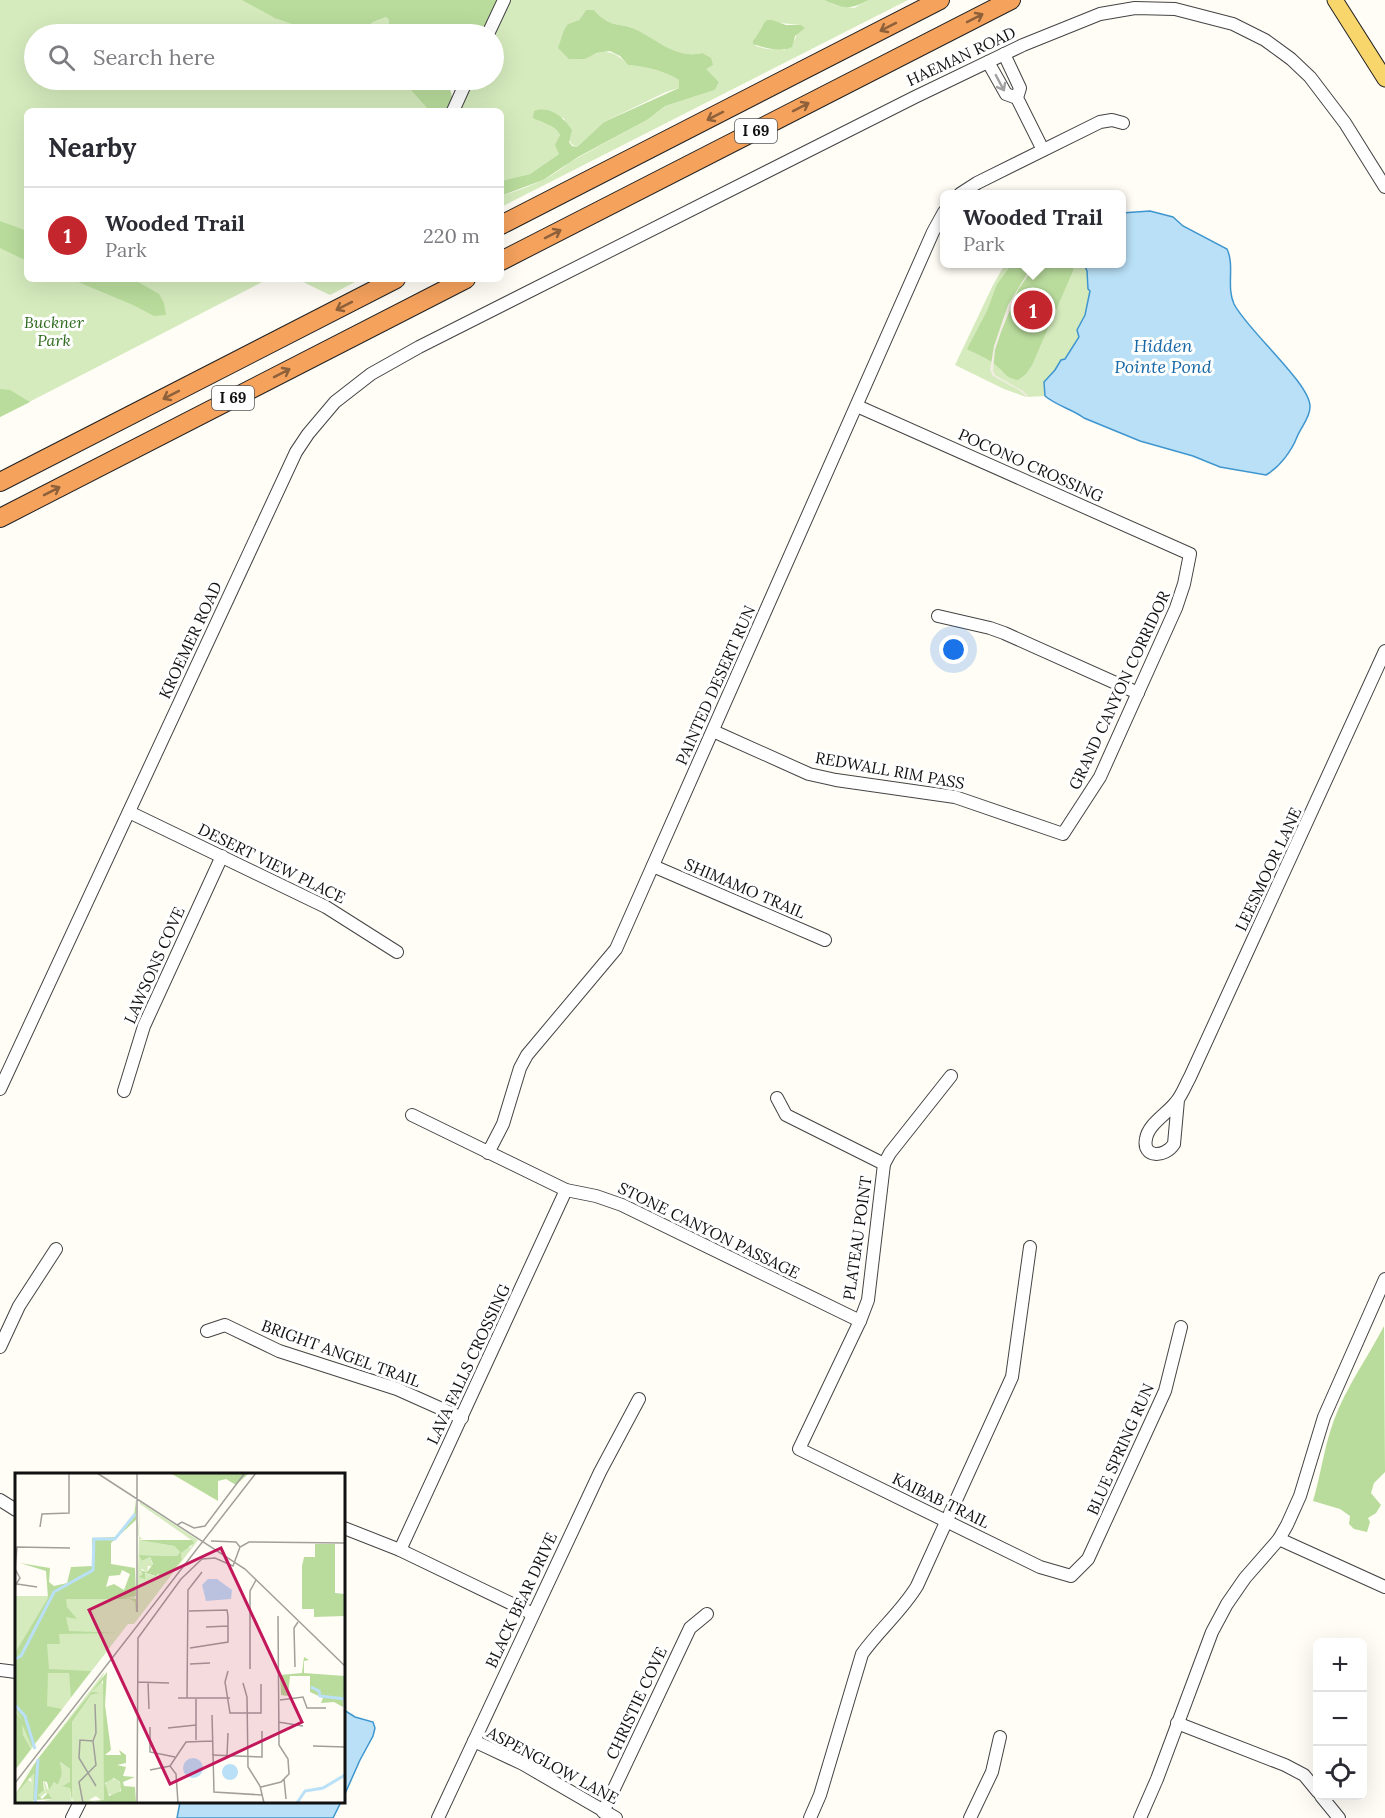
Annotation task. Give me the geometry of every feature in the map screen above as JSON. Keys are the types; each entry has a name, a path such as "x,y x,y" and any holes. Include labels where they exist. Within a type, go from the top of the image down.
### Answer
{"highway":[{"name":"I 69","path":"504,223 940,0"},
{"name":"I 69","path":"504,259 1011,0"},
{"name":"I 69","path":"0,482 390,282"},
{"name":"I 69","path":"0,518 460,282"}],"main road":[{"path":"1335,0 1385,79"}],"street":[{"path":"493,24 504,0"},
{"name":"HAEMAN ROAD","path":"515,298 789,159 1004,54 1100,14 1135,8 1175,9 1233,24 1265,40 1311,76 1345,123 1385,187"},
{"path":"1004,54 1020,88 1017,98 1043,150"},
{"path":"988,62 1006,94 1017,98"},
{"path":"454,108 462,90"},
{"path":"967,190 1100,122 1112,120 1124,123"},
{"name":"PAINTED DESERT RUN","path":"488,1153 503,1124 514,1083 527,1055 616,949 940,220"},
{"name":"KROEMER ROAD","path":"0,1089 297,452 314,426 335,402 371,374 419,346 515,298"},
{"name":"POCONO CROSSING","path":"857,406 1190,554"},
{"name":"GRAND CANYON CORRIDOR","path":"1064,834 1100,777 1179,602 1190,554"},
{"path":"938,616 1004,633 1138,693"},
{"name":"LEESMOOR LANE","path":"1178,1100 1385,651"},
{"name":"REDWALL RIM PASS","path":"713,731 809,774 955,797 1064,834"},
{"name":"DESERT VIEW PLACE","path":"129,812 326,907 397,952"},
{"name":"LAWSONS COVE","path":"124,1091 144,1026 222,856"},
{"name":"SHIMAMO TRAIL","path":"653,866 825,940"},
{"name":"PLATEAU POINT","path":"799,1449 868,1300 884,1164 890,1153 951,1076"},
{"path":"777,1098 786,1115 884,1164"},
{"name":"STONE CANYON PASSAGE","path":"412,1115 566,1190 596,1196 622,1205 860,1321"},
{"name":"LAVA FALLS CROSSING","path":"400,1550 566,1190"},
{"path":"810,1818 820,1795 862,1654 907,1602 917,1586 1012,1377 1030,1247"},
{"path":"0,1347 19,1306 56,1249"},
{"path":"1140,1818 1212,1632 1245,1578 1279,1539 1300,1496 1324,1417 1385,1279"},
{"name":"BRIGHT ANGEL TRAIL","path":"207,1331 225,1325 279,1351 397,1389 462,1418"},
{"name":"BLUE SPRING RUN","path":"1071,1576 1088,1559 1165,1391 1181,1327"},
{"name":"BLACK BEAR DRIVE","path":"438,1818 532,1614 600,1472 639,1398"},
{"name":"KAIBAB TRAIL","path":"799,1449 1040,1567 1071,1576"},
{"path":"0,1500 15,1509"},
{"path":"345,1528 400,1550 532,1614"},
{"path":"1279,1539 1385,1587"},
{"name":"CHRISTIE COVE","path":"603,1812 690,1628 707,1614"},
{"path":"0,1670 15,1672"},
{"path":"1177,1723 1285,1765 1304,1775 1313,1787"},
{"path":"970,1818 992,1772 1000,1737"},
{"name":"ASPENGLOW LANE","path":"474,1741 523,1764 616,1818"},
{"path":"1324,1800 1339,1818"},
{"path":"72,1818 80,1803"}],"green space":[{"name":"Buckner Park","path":"0,0 336,0 340,24 24,24 24,90 437,90 429,108 24,108 24,282 262,282 0,417"},
{"path":"242,0 507,0 491,24 389,24 386,17 370,24 292,24 275,18"},
{"path":"511,0 824,0 835,5 854,8 869,0 908,0 504,205 504,195 546,178 570,162 647,120 665,106 715,90 719,82 705,69 702,53 676,52 631,27 611,23 594,10 586,10 579,20 568,24 585,59 598,53 613,53 628,65 654,70 679,80 679,88 604,122 577,147 569,139 564,118 540,121 559,132 559,154 530,174 504,180 504,108 459,108 468,90 504,90 504,24 500,24","holes":["780,23 800,25 795,39 785,50 756,46 753,40 762,25"]},
{"path":"824,0 869,0 846,7"},
{"path":"586,10 594,10 611,23 631,27 676,51 702,53 711,58 713,65 706,69 719,82 715,90 665,106 647,120 578,157 543,180 504,195 504,180 530,174 559,154 555,145 560,135 552,127 533,118 534,111 551,111 561,117 572,130 569,142 572,146 577,147 604,122 679,88 679,80 654,70 628,65 620,56 610,51 597,53 585,59 569,59 558,48 568,24 579,20"},
{"path":"386,17 389,20 389,24 370,24"},
{"path":"767,20 786,25 801,25 805,28 795,36 792,47 787,49 772,49 753,44 753,40"},
{"path":"411,90 450,90 452,96 449,108 427,108"},
{"path":"0,221 24,230 24,260 0,248"},
{"path":"1003,268 1086,268 1090,297 1085,315 1078,328 1079,337 1065,359 1061,360 1056,370 1044,382 1045,396 1026,397 955,365"},
{"path":"1009,268 1073,268 1032,365 1018,380 1008,377 995,364 967,349 987,311 997,284"},
{"path":"78,282 138,282 159,294 164,303 166,315 154,316"},
{"path":"303,282 355,282 330,295"},
{"path":"0,389 10,390 30,402 0,417"},
{"path":"1384,1326 1385,1472 1374,1483 1371,1493 1381,1505 1376,1513 1368,1518 1370,1522 1367,1532 1354,1529 1349,1524 1350,1516 1340,1509 1313,1501 1334,1420 1351,1384"}],"shaded area":[{"path":"1031,268 1033,268 1018,290 1001,332 995,350 993,371 995,375 1029,397 993,376 990,370 994,346 1008,305"}],"water":[{"name":"Hidden Pointe Pond","path":"1150,211 1173,217 1183,226 1227,249 1234,304 1290,371 1308,397 1309,415 1292,447 1281,463 1266,475 1220,467 1193,456 1140,441 1084,418 1045,396 1044,382 1061,360 1065,359 1079,337 1077,330 1085,315 1090,291 1086,268 1126,268 1126,213"},
{"path":"345,1711 355,1717 373,1722 375,1728 345,1794"},
{"path":"180,1803 340,1803 333,1818 177,1818"}],"place":[{"name":"Wooded Trail","path":"1033,310"}]}
